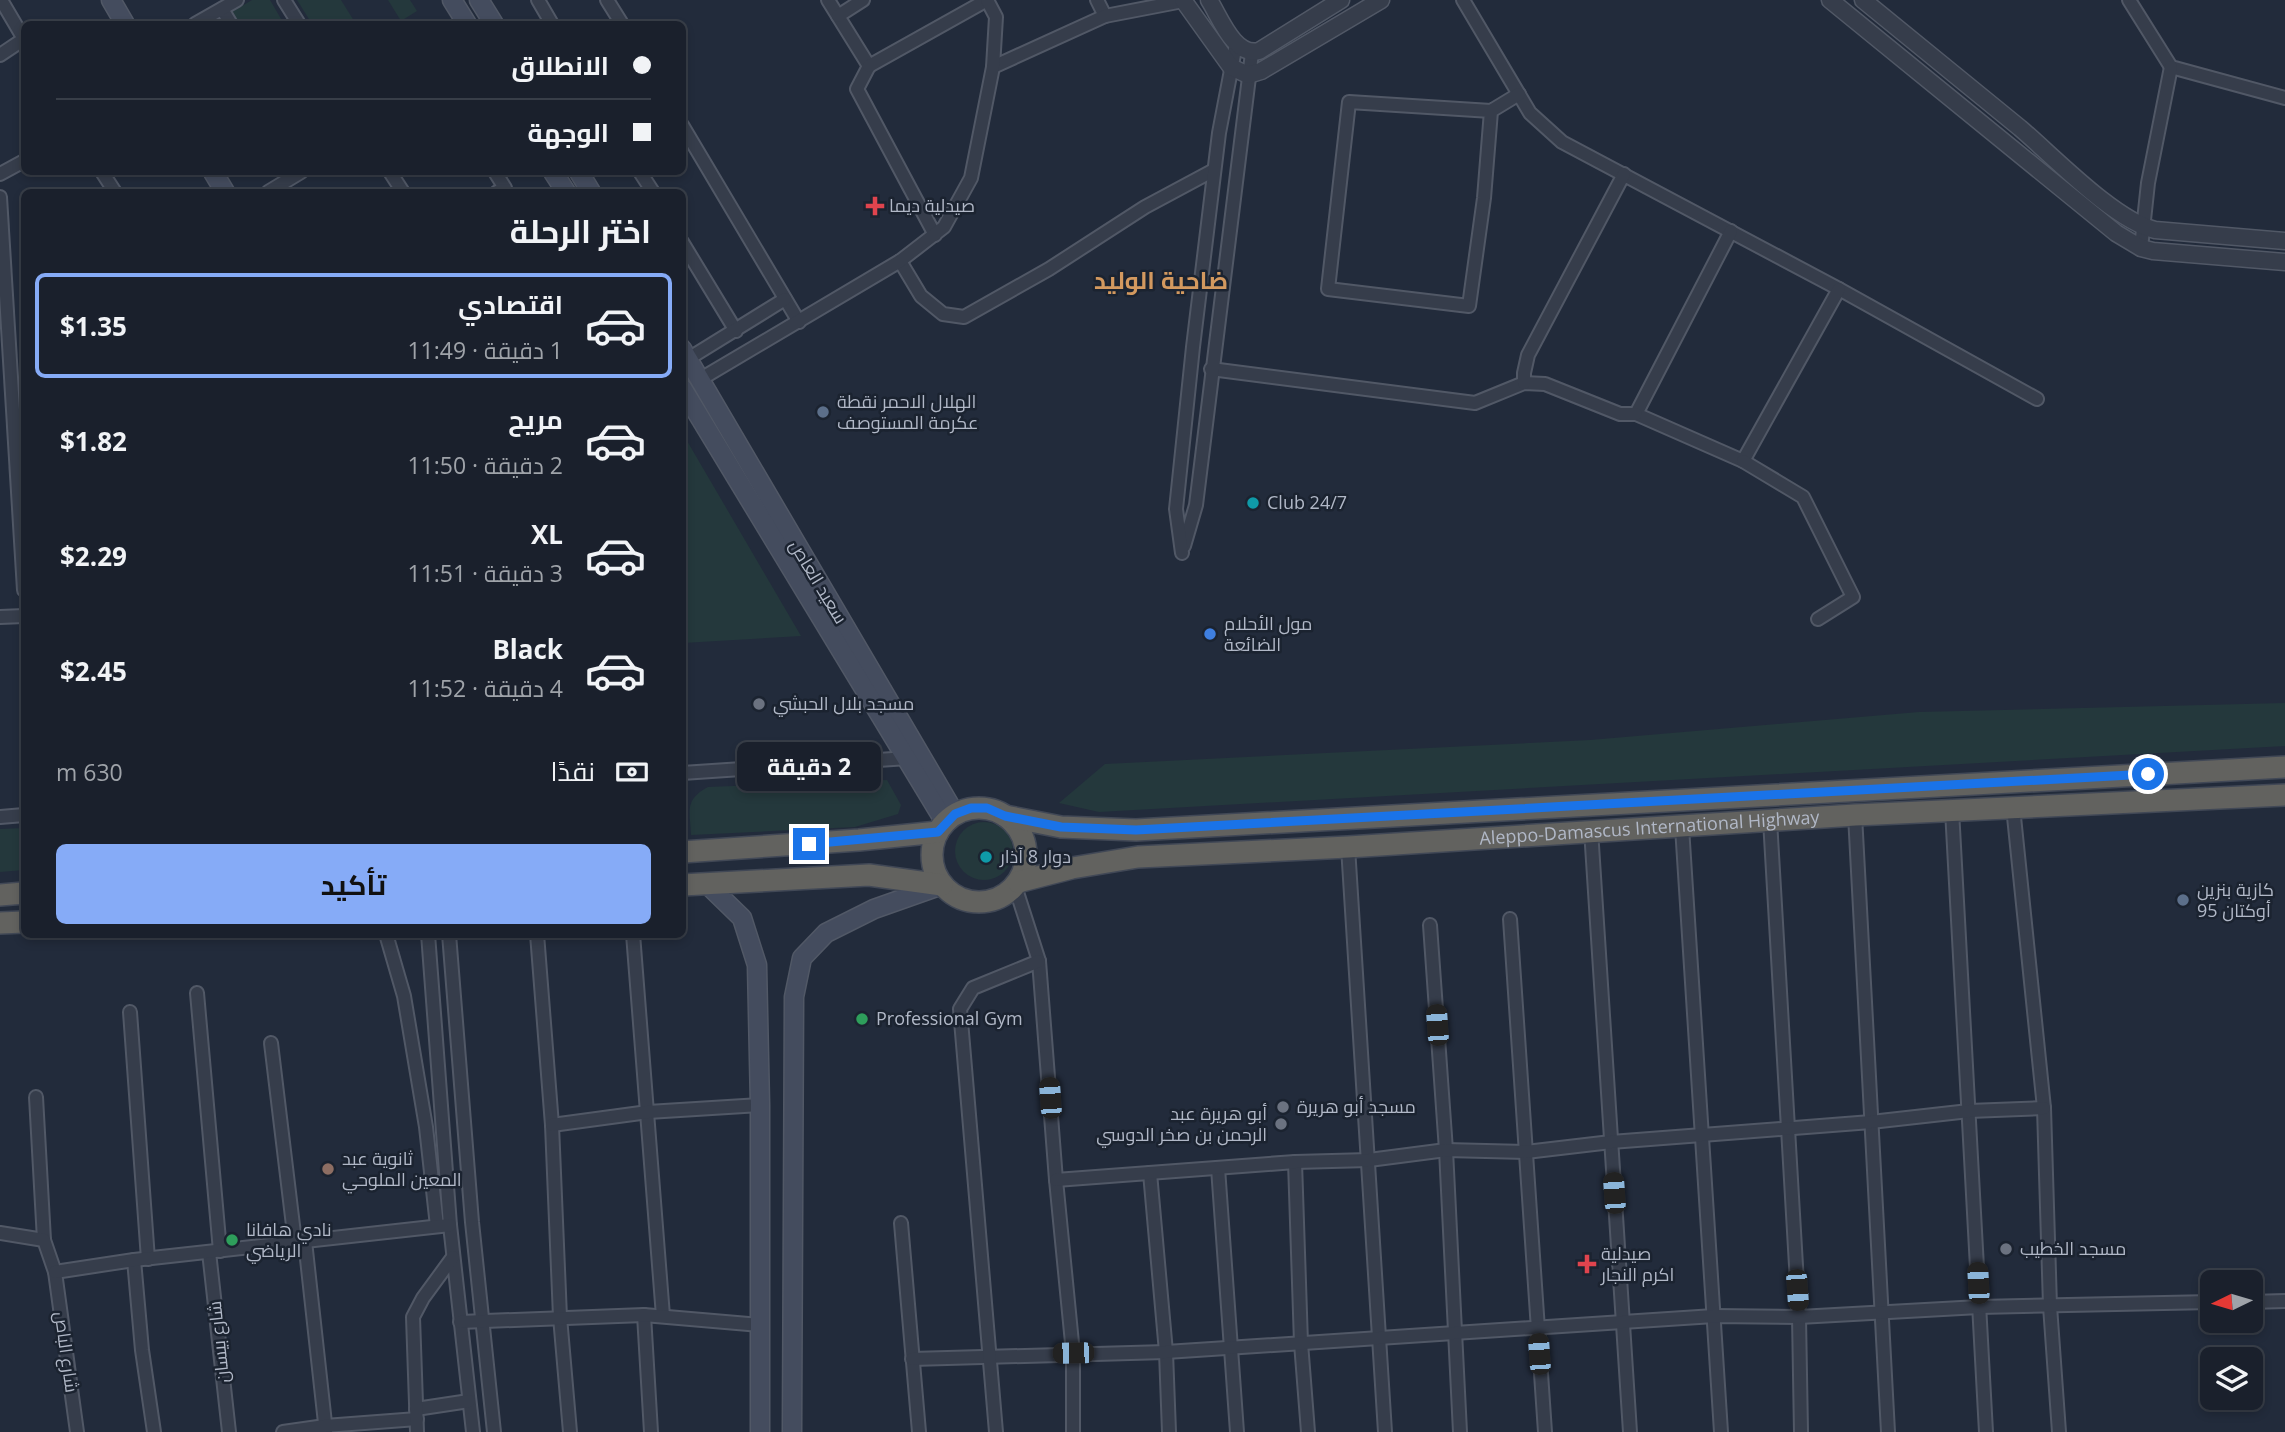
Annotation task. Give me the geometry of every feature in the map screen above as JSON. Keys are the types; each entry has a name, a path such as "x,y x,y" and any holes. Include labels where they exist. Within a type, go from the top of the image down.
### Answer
{"highway":[{"name":"Aleppo-Damascus International Highway","path":"1005,816 1061,827 1136,830 2285,767"},
{"name":"Aleppo-Damascus International Highway","path":"1017,884 1072,868 1138,857 1348,847 1854,815 2284,797"},
{"path":"686,852 859,840 946,823 971,808 987,808 1005,816 1024,839 1027,853 1025,868 1017,884 1006,895 992,901 971,902 955,896 942,885 932,859 932,848 946,823"},
{"path":"686,885 869,875 942,885"},
{"path":"0,895 21,893"},
{"path":"0,923 21,922"}],"main road":[{"path":"111,0 123,21"},
{"path":"452,0 465,21"},
{"path":"479,0 492,21"},
{"name":"سعيد العاص","path":"686,356 946,823"},
{"path":"686,395 946,823"},
{"path":"707,884 743,918 757,965 760,1105 760,1432"},
{"path":"792,1432 794,997 802,958 826,933 873,909 942,885"}],"street":[{"path":"1,0 21,34"},
{"path":"200,21 237,0"},
{"path":"284,0 297,21"},
{"path":"538,0 550,21"},
{"path":"607,0 620,21"},
{"path":"828,0 869,66"},
{"path":"838,16 863,0"},
{"path":"699,380 900,261 935,236 944,228 971,178 993,66 996,17 987,0 869,66 858,89 935,236"},
{"path":"1097,0 1105,16"},
{"path":"993,66 1105,16 1183,0 1231,67 1248,75 1261,71 1381,0"},
{"path":"1209,0 1236,44 1244,51 1252,52 1259,51 1341,0"},
{"path":"1463,0 1530,113 1562,142 1839,289 2037,399"},
{"path":"1830,0 2116,233 2141,248 2285,262"},
{"path":"1863,0 2118,212 2143,227 2285,242"},
{"path":"2129,0 2171,67 2285,97"},
{"path":"222,9 229,21"},
{"path":"0,55 21,41"},
{"path":"1236,44 1214,170 1193,347 1176,509 1182,553 1196,505 1252,52"},
{"path":"2141,248 2148,183 2171,67"},
{"path":"1491,111 1484,198 1468,306 1328,289 1349,102 1491,111 1519,94"},
{"path":"686,132 799,322"},
{"path":"0,174 21,163"},
{"path":"900,261 921,296 943,314 964,317 1049,269 1145,207 1214,170"},
{"path":"1524,383 1528,355 1624,174"},
{"path":"273,189 296,175"},
{"path":"497,175 505,188 503,189"},
{"path":"0,197 21,494"},
{"path":"1636,414 1731,231"},
{"path":"686,249 736,331"},
{"path":"1743,461 1839,289"},
{"path":"686,354 736,331 785,299"},
{"path":"1211,369 1475,403 1524,383 1545,384 1620,414 1636,414 1743,461 1803,497 1853,597 1818,620"},
{"path":"0,618 21,616"},
{"path":"686,773 908,758"},
{"path":"2013,807 2044,1108 2050,1306 2059,1432"},
{"path":"1952,810 1986,1432"},
{"path":"1854,815 1888,1432"},
{"path":"0,817 21,816"},
{"path":"1770,820 1799,1317 1801,1432"},
{"path":"1682,827 1721,1432"},
{"path":"1591,831 1630,1432"},
{"path":"1348,847 1385,1432"},
{"path":"1017,884 1039,961 1073,1353 1073,1432"},
{"path":"1510,919 1545,1432"},
{"path":"1430,925 1446,1150 1460,1432"},
{"path":"388,938 404,996 443,1226 453,1257 472,1432"},
{"path":"428,938 443,1226"},
{"path":"449,938 472,1222 494,1432"},
{"path":"537,938 552,1125 560,1317 570,1432"},
{"path":"633,938 663,1316"},
{"path":"996,1432 960,1009 973,988 1039,961"},
{"name":"شارع بيسان","path":"198,993 214,1251 229,1432"},
{"path":"130,1012 148,1259"},
{"path":"271,1043 326,1429"},
{"name":"شارع الباص","path":"36,1097 44,1240 55,1272 77,1432"},
{"path":"552,1125 648,1112 760,1105"},
{"path":"1056,1180 1296,1162 1369,1160 1446,1150 1526,1152 1611,1142 1871,1122 1969,1111 2044,1108"},
{"path":"1296,1162 1301,1343 1308,1432"},
{"path":"1218,1168 1237,1432"},
{"path":"1150,1173 1166,1352 1169,1432"},
{"path":"901,1223 919,1432"},
{"path":"55,1272 134,1260 443,1226"},
{"path":"0,1233 44,1240"},
{"path":"417,1420 413,1317 423,1298 453,1257"},
{"path":"134,1260 142,1350 154,1432"},
{"path":"2263,1302 2285,1301"},
{"path":"912,1359 1166,1352 1714,1316 1799,1317 1979,1307 2200,1303"},
{"path":"460,1322 644,1314 760,1325"},
{"path":"644,1314 652,1432"},
{"path":"283,1432 417,1420 469,1401"}],"green space":[{"path":"252,0 270,0 282,21 238,21 232,12"},
{"path":"297,0 341,0 354,21 310,21"},
{"path":"388,0 410,0 417,11 401,21"},
{"path":"686,439 801,636 686,643"},
{"path":"2285,703 2285,746 1099,812 1059,803 1105,764 1590,740 1919,712"},
{"path":"887,780 901,805 898,814 855,827 691,835 690,807 695,797 708,787"},
{"path":"978,822 990,822 1005,830 1013,845 1013,857 1005,872 990,880 978,880 963,872 955,857 955,845 963,830"},
{"path":"21,828 21,870 0,872 0,829"}],"place":[{"name":"صيدلية ديما","path":"875,206"},
{"name":"الهلال الاحمر نقطة عكرمة المستوصف","path":"823,412"},
{"name":"Club 24/7","path":"1253,503"},
{"name":"مول الأحلام الضائعة","path":"1210,634"},
{"name":"مسجد بلال الحبشي","path":"759,704"},
{"name":"دوار 8 آذار","path":"986,857"},
{"name":"كازية بنزين أوكتان 95","path":"2183,900"},
{"name":"Professional Gym","path":"862,1019"},
{"name":"مسجد أبو هريرة","path":"1283,1107"},
{"name":"أبو هريرة عبد الرحمن بن صخر الدوسي","path":"1281,1124"},
{"name":"ثانوية عبد المعين الملوحي","path":"328,1169"},
{"name":"نادي هافانا الرياضي","path":"232,1240"},
{"name":"مسجد الخطيب","path":"2006,1249"},
{"name":"صيدلية اكرم النجار","path":"1587,1264"}],"district":[{"name":"ضاحية الوليد","path":"1161,281"}],"route":[{"path":"809,844 938,832 955,814 971,808 987,808 1005,816 1061,827 1136,830 2148,774"}]}
